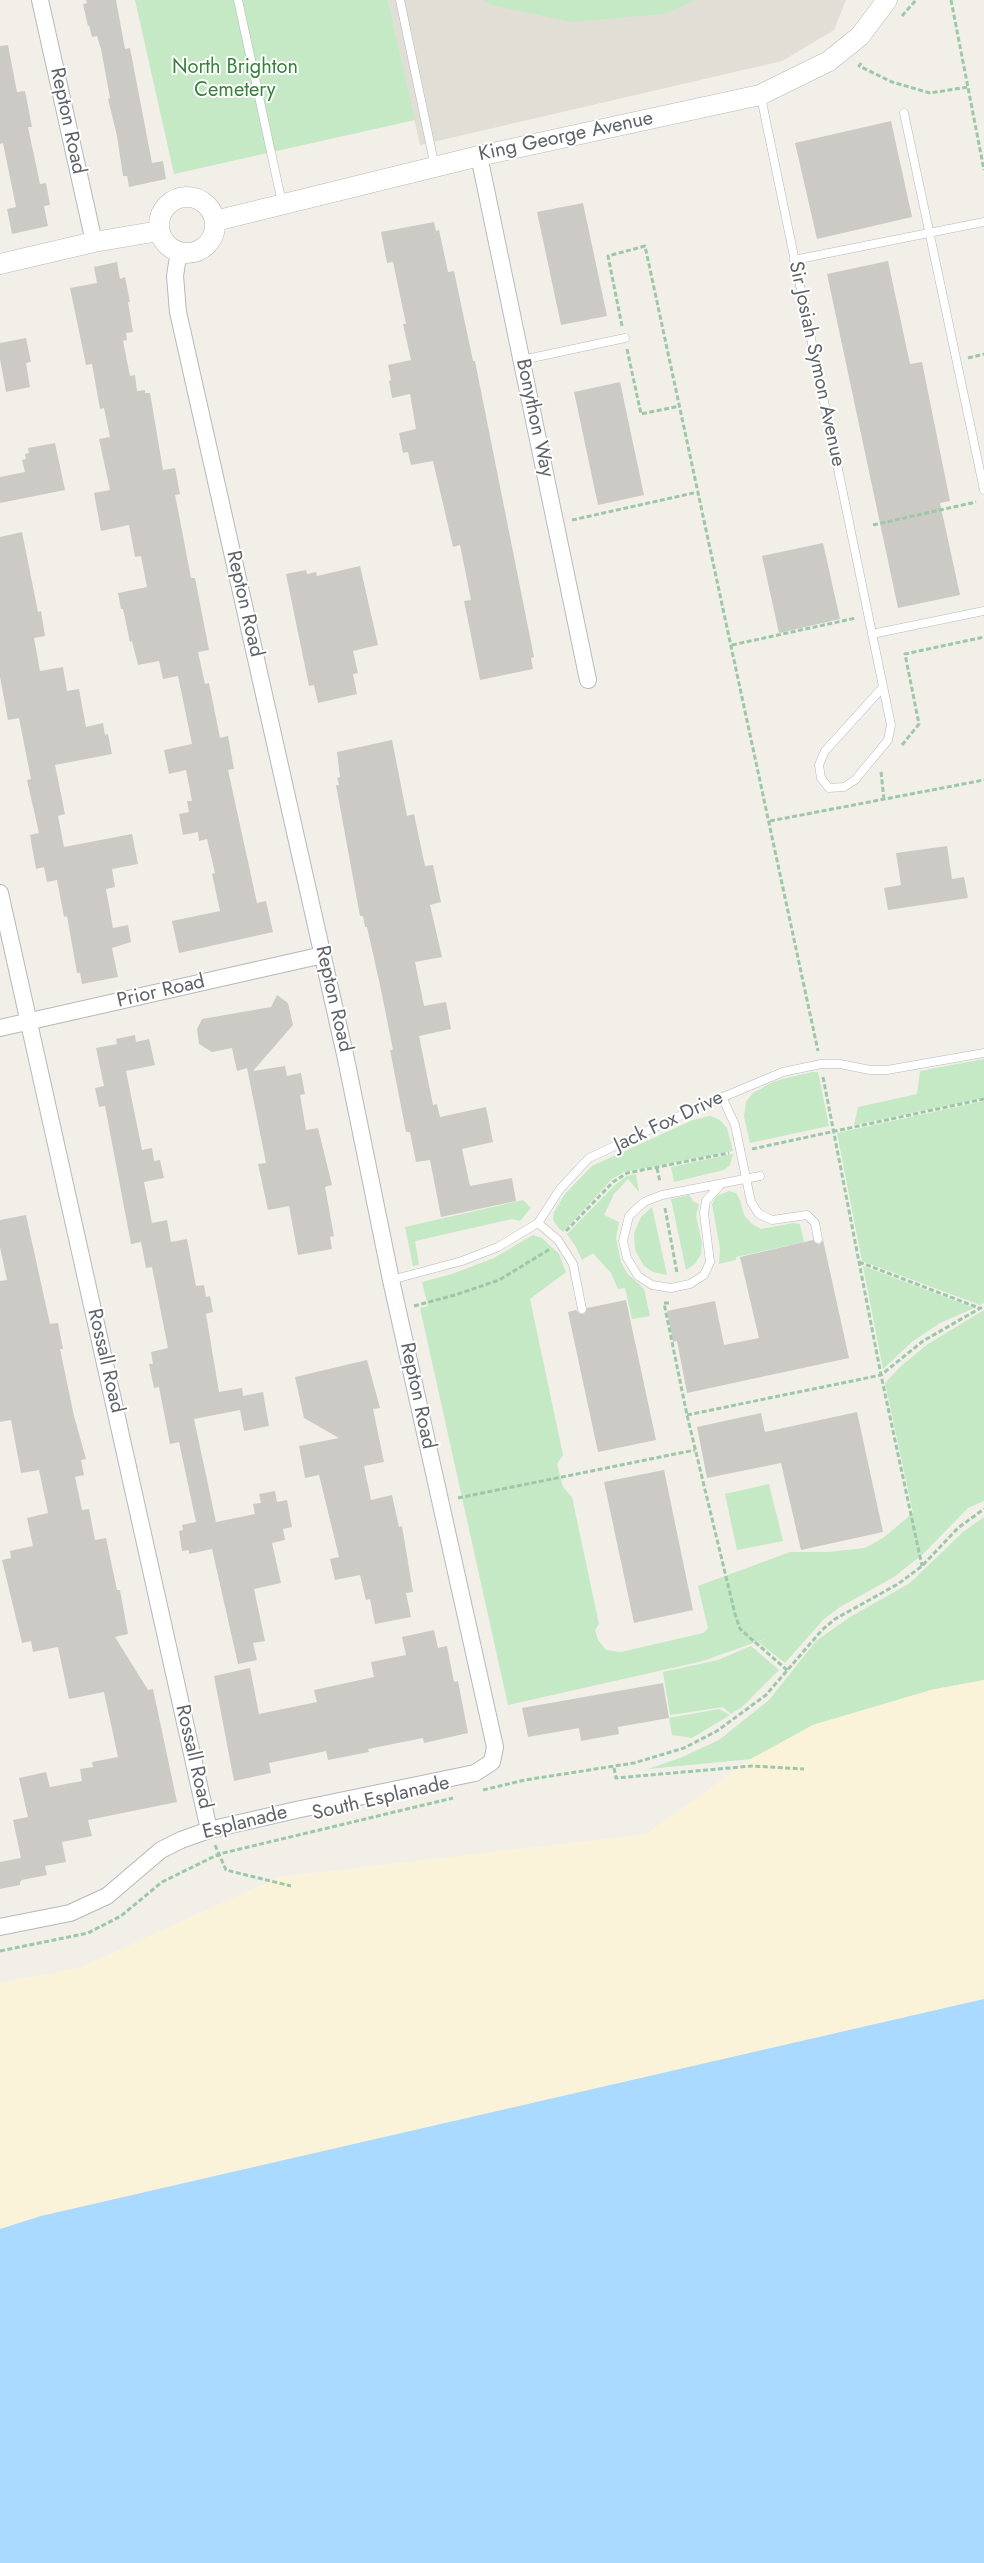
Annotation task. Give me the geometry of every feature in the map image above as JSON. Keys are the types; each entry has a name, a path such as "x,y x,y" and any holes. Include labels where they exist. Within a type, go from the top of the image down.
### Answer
{"street":[{"name":"Repton Road","path":"40,0 94,242"},
{"name":"King George Avenue","path":"215,221 479,156 760,94 829,61 860,36 887,0"},
{"name":"Bonython Way","path":"479,156 588,680"},
{"path":"185,196 203,200 210,207 215,221 214,236 209,244 201,250 181,252 170,247 163,240 159,231 159,221 167,204 185,196"},
{"path":"0,264 94,242 159,231"},
{"name":"Repton Road","path":"181,252 175,276 178,312 323,955 391,1280 495,1747"},
{"name":"Rossall Road","path":"0,892 209,1830"},
{"name":"Prior Road","path":"0,1028 323,955"},
{"name":"Esplanade","path":"0,1927 70,1914 107,1896 161,1850 209,1830 475,1773 492,1762 495,1747"}],"lane":[{"path":"238,0 282,204"},
{"path":"400,0 435,167"},
{"name":"Sir Josiah Symon Avenue","path":"760,94 891,725 888,740 854,780 844,788 830,788 821,778 819,765 825,751 883,687"},
{"path":"904,114 984,490"},
{"path":"794,260 984,222"},
{"path":"522,360 625,338"},
{"path":"872,634 984,611"},
{"name":"Jack Fox Drive","path":"391,1280 462,1261 498,1246 538,1223 560,1189 589,1158 722,1097 783,1072 821,1064 840,1064 870,1070 887,1070 984,1053"},
{"path":"722,1097 735,1125 751,1202 759,1214 772,1220 807,1215 815,1223 818,1239"},
{"path":"720,1185 706,1201 704,1213 710,1262 704,1275 690,1284 671,1288 652,1285 638,1276 627,1258 623,1241 629,1216 644,1202 662,1195 760,1176"},
{"path":"538,1223 558,1240 573,1264 582,1309"}],"path":[{"path":"952,0 984,170"},
{"path":"859,66 892,82 930,93 968,87"},
{"path":"645,246 821,1064 881,1376 922,1566"},
{"path":"556,524 698,492"},
{"path":"873,525 976,502"},
{"path":"732,645 859,617"},
{"path":"896,752 919,724 905,654 984,637"},
{"path":"884,800 879,774 885,766"},
{"path":"770,821 984,780"},
{"path":"658,1168 682,1300 664,1303 695,1450 740,1629 787,1670"},
{"path":"859,1262 982,1307"},
{"path":"687,1415 881,1376 923,1341 982,1307"},
{"path":"440,1501 695,1450"},
{"name":"South Esplanade","path":"474,1792 525,1780 614,1768 634,1763 684,1748 718,1731 766,1695 802,1650 835,1620 877,1597 922,1566 958,1528 984,1509"},
{"path":"614,1768 616,1778 752,1766 804,1768"},
{"name":"South Esplanade","path":"0,1951 88,1933 121,1916 162,1882 219,1854 457,1797"},
{"path":"219,1854 226,1870 291,1886"}],"shaded area":[{"path":"388,0 846,0 834,30 782,61 420,145"}],"green space":[{"name":"North Brighton Cemetery","path":"135,0 388,0 415,120 174,174"},
{"path":"484,0 696,0 664,14 571,22 492,5"},
{"path":"984,1059 984,1098 854,1125 858,1107 917,1094 920,1071"},
{"path":"818,1072 829,1126 750,1143 744,1116 746,1102 753,1093 775,1081"},
{"path":"984,1101 984,1303 980,1305 862,1261 837,1133"},
{"path":"710,1116 720,1120 727,1128 733,1151 624,1172 612,1179 563,1232 553,1220 554,1212 565,1194 592,1166 693,1120"},
{"path":"733,1154 730,1165 724,1170 674,1182 671,1167"},
{"path":"636,1174 639,1192 628,1179 614,1194 604,1215 619,1222 616,1238 621,1262 627,1273 644,1289 650,1316 632,1319 625,1288 618,1289 611,1273 593,1253 582,1260 567,1234 616,1184 627,1176"},
{"path":"729,1191 736,1193 744,1215 752,1224 761,1229 793,1223 800,1224 804,1242 736,1257 736,1260 719,1264 720,1248 712,1204 717,1196"},
{"path":"689,1195 694,1202 699,1204 696,1216 702,1243 701,1254 695,1264 686,1270 671,1199"},
{"path":"523,1200 531,1208 520,1221 512,1219 415,1241 419,1265 413,1266 405,1227"},
{"path":"652,1207 667,1275 653,1272 644,1266 635,1250 634,1233 641,1217"},
{"path":"533,1235 542,1238 559,1254 566,1272 530,1299 563,1455 557,1464 563,1487 572,1497 599,1624 595,1630 598,1640 606,1650 621,1652 703,1633 708,1628 698,1586 790,1552 828,1552 865,1548 883,1538 913,1513 885,1383 901,1366 928,1344 984,1310 984,1501 968,1508 924,1553 894,1577 840,1607 824,1619 785,1663 758,1642 767,1638 703,1661 508,1705 420,1308 428,1306 422,1282 452,1274 494,1258"},
{"path":"863,1266 974,1308 940,1323 913,1341 883,1369"},
{"path":"769,1484 783,1541 737,1550 725,1494"},
{"path":"984,1517 984,1680 931,1690 813,1725 751,1759 648,1769 680,1758 719,1740 769,1700 816,1641 850,1617 910,1583 963,1532"},
{"path":"751,1646 779,1670 742,1707 731,1714 723,1707 670,1715 663,1672 718,1660"},
{"path":"719,1709 730,1715 692,1738 672,1735 669,1718"}],"sand":[{"path":"984,1680 984,1999 41,2216 0,2229 0,1983 82,1967 278,1877 646,1834 751,1759 813,1725 931,1690"}],"water":[{"path":"984,1999 984,2563 0,2563 0,2229 41,2216"}],"building":[{"path":"86,0 116,0 125,49 130,48 152,163 163,161 166,179 129,187 127,176 123,176 117,136 108,99 110,98 101,49 97,36 92,37 88,26 83,4 87,3"},
{"path":"8,45 17,92 25,91 32,127 28,127 40,184 46,183 50,205 44,206 48,226 12,234 7,209 16,207 3,143 0,144 0,46"},
{"path":"891,121 912,217 817,239 795,143"},
{"path":"583,203 607,316 561,325 537,212"},
{"path":"434,222 436,231 439,230 448,272 454,271 473,361 475,361 534,657 531,658 533,669 480,680 464,601 471,600 460,545 453,547 433,461 411,465 408,452 403,453 399,433 416,429 410,394 392,398 389,381 391,380 388,365 411,360 403,324 406,324 393,262 387,263 381,232"},
{"path":"888,261 910,364 922,362 950,501 940,503 960,595 898,608 827,274"},
{"path":"117,262 120,279 125,277 130,302 128,302 133,332 126,333 127,340 123,341 130,376 135,375 137,391 145,390 145,393 150,393 163,470 175,468 180,494 175,495 191,578 195,578 209,650 198,652 205,684 209,683 220,738 228,736 234,769 228,770 257,903 266,901 273,932 179,953 172,921 220,911 212,874 215,873 207,839 199,841 198,832 183,835 179,814 189,812 187,801 192,801 186,770 169,774 164,750 192,744 178,676 163,679 159,661 138,665 132,641 130,642 123,609 121,609 118,593 147,587 141,556 135,557 129,525 101,531 94,493 110,490 99,439 110,437 104,408 100,409 92,364 86,365 70,288 97,283 94,267"},
{"path":"26,338 31,362 26,363 30,387 6,392 0,359 0,343"},
{"path":"620,382 644,495 598,505 574,392"},
{"path":"55,443 65,490 0,503 0,477 25,472 22,460 26,459 25,454 29,453 28,448"},
{"path":"22,532 38,612 41,611 45,636 34,638 40,671 63,667 67,691 79,689 86,727 103,723 105,735 108,734 112,754 55,765 65,814 58,816 64,847 132,834 138,864 112,869 115,887 106,889 113,928 128,925 131,942 112,948 118,977 82,984 80,973 77,973 67,916 64,917 57,880 47,882 44,867 36,869 30,835 39,833 27,780 31,779 19,718 8,720 0,677 0,537"},
{"path":"823,543 840,619 779,633 762,556"},
{"path":"360,566 378,645 353,651 358,673 353,674 357,694 318,703 314,685 309,686 286,574 306,570 307,574 316,572 317,576"},
{"path":"392,740 407,816 414,814 425,866 433,865 441,902 430,905 442,957 415,962 424,1006 446,1002 451,1029 419,1036 433,1105 437,1104 440,1117 486,1107 493,1142 462,1149 470,1186 512,1178 516,1201 441,1217 430,1160 416,1162 410,1132 406,1132 380,985 367,927 365,927 363,916 360,916 336,785 339,785 337,778 340,777 337,752"},
{"path":"947,846 952,879 964,877 968,898 888,910 884,888 901,885 896,853"},
{"path":"277,995 288,1003 293,1025 253,1071 285,1066 287,1076 301,1073 305,1094 300,1095 306,1130 318,1128 332,1185 325,1187 334,1236 330,1237 332,1249 298,1255 289,1206 268,1210 258,1164 266,1163 247,1068 237,1071 232,1048 212,1052 199,1044 197,1029 202,1019 271,1007"},
{"path":"135,1035 136,1042 149,1039 155,1065 126,1071 142,1150 152,1148 154,1161 160,1160 164,1178 144,1182 152,1223 167,1220 171,1242 187,1239 196,1286 204,1285 206,1297 210,1296 213,1312 206,1314 219,1392 242,1388 243,1396 263,1392 269,1426 244,1431 240,1410 194,1419 216,1522 255,1514 253,1504 261,1503 259,1494 275,1491 277,1502 287,1500 292,1527 283,1529 285,1540 272,1543 281,1583 254,1589 265,1641 253,1643 257,1660 238,1664 212,1549 189,1554 189,1550 182,1551 179,1531 183,1530 182,1525 196,1522 179,1442 170,1444 159,1387 154,1388 149,1364 153,1364 151,1352 168,1348 152,1267 146,1268 141,1242 131,1244 105,1106 99,1107 95,1088 104,1086 96,1048 117,1044 116,1039"},
{"path":"26,1215 50,1324 58,1323 63,1349 60,1349 74,1416 86,1459 81,1460 84,1475 75,1477 82,1510 89,1509 95,1540 106,1538 117,1590 120,1590 128,1634 115,1637 148,1690 153,1689 177,1802 88,1820 92,1836 62,1842 66,1862 45,1866 47,1875 22,1880 20,1885 0,1889 0,1862 21,1858 13,1820 28,1817 19,1778 46,1772 50,1787 82,1781 80,1769 93,1767 92,1762 118,1757 104,1692 69,1699 58,1647 33,1652 31,1641 22,1643 2,1560 11,1558 10,1551 33,1546 27,1518 48,1513 39,1470 21,1473 11,1420 0,1422 0,1281 7,1280 0,1247 0,1220"},
{"path":"813,1240 819,1245 823,1240 849,1358 687,1393 677,1341 673,1342 667,1311 715,1301 724,1345 759,1338 740,1257"},
{"path":"626,1300 656,1440 598,1452 568,1312 576,1310 580,1314 584,1314 587,1308"},
{"path":"367,1360 380,1408 373,1409 384,1462 364,1466 371,1500 392,1495 399,1527 402,1526 413,1592 406,1593 411,1617 375,1624 370,1599 366,1600 360,1575 335,1580 330,1559 339,1557 319,1475 305,1478 299,1446 339,1438 304,1418 295,1377"},
{"path":"857,1412 883,1532 801,1550 781,1463 707,1478 697,1427 761,1413 765,1432"},
{"path":"664,1470 693,1610 634,1623 604,1482"},
{"path":"434,1630 438,1648 447,1646 454,1682 458,1681 468,1733 424,1743 423,1738 368,1749 369,1752 328,1760 326,1751 269,1763 271,1773 234,1781 214,1676 250,1668 259,1714 317,1702 314,1690 374,1677 371,1662 406,1655 402,1637"},
{"path":"663,1683 669,1718 618,1727 619,1734 581,1741 579,1728 528,1737 522,1708"}]}
